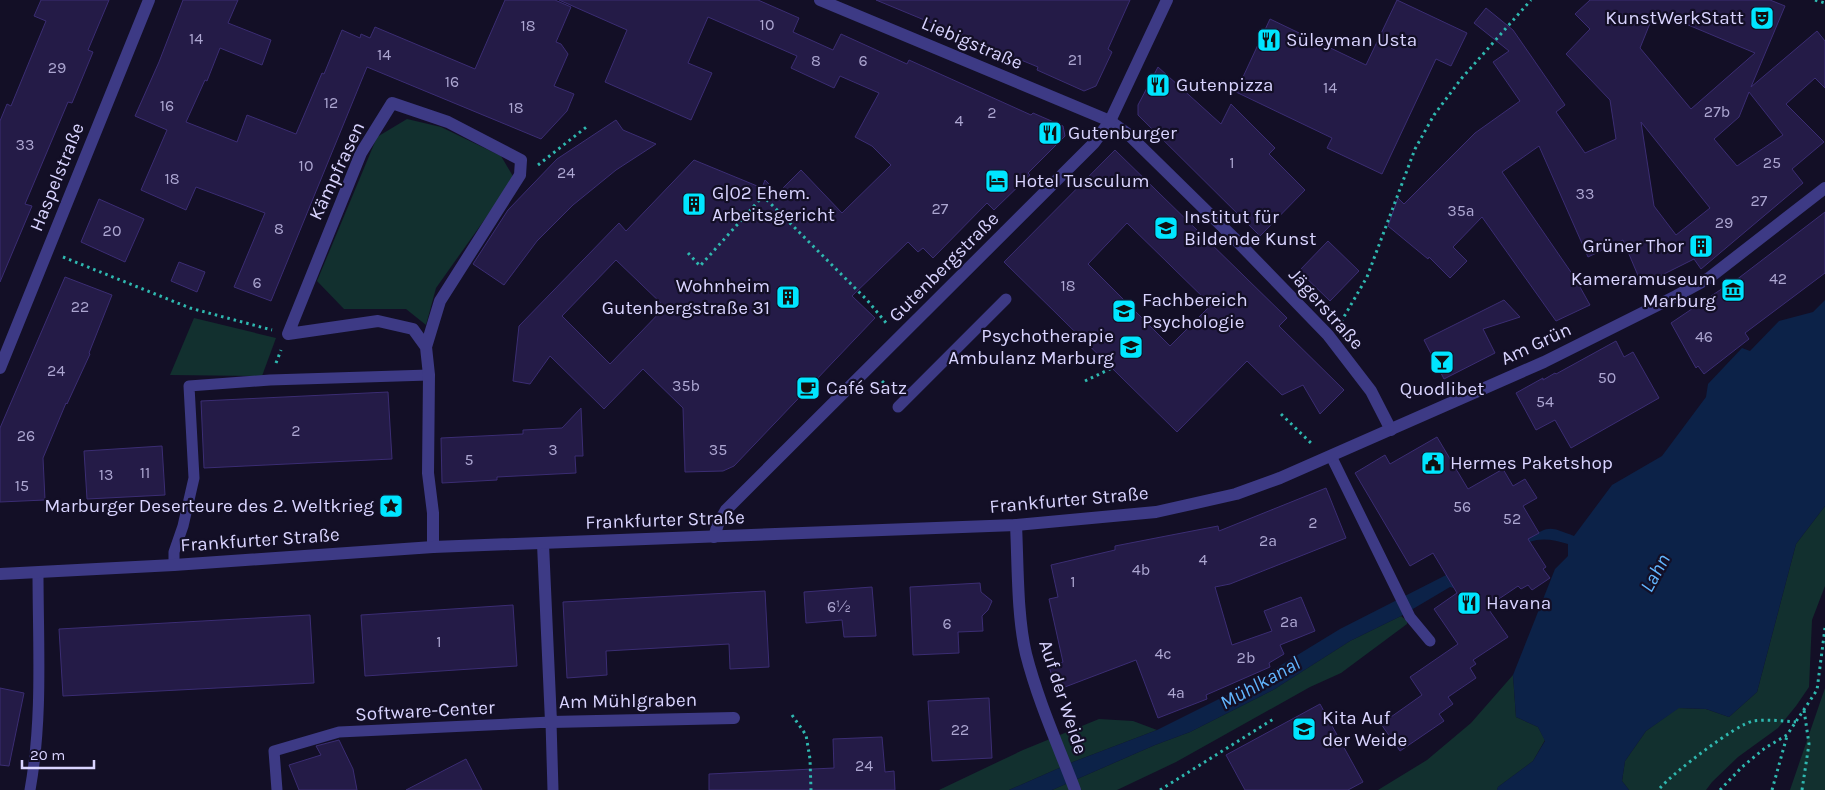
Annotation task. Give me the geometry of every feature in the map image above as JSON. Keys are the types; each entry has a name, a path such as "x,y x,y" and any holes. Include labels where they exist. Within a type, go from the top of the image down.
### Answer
{"street":[{"name":"Haspelstraße","path":"0,368 149,0"},
{"name":"Liebigstraße","path":"820,0 1110,121"},
{"name":"Gutenbergstraße","path":"714,537 718,524 726,510 1094,143 1110,121 1167,0"},
{"name":"Kämpfrasen","path":"288,334 362,153 392,103 448,122 521,160 520,175"},
{"name":"Jägerstraße","path":"1110,121 1135,141 1234,238 1328,335 1371,391 1391,430"},
{"path":"433,547 433,513 428,473 429,375 426,347 440,301 520,175"},
{"name":"Am Grün","path":"1327,458 1544,362 1676,296 1709,278 1812,200 1825,188"},
{"path":"288,334 378,321 413,329 426,347"},
{"name":"Frankfurter Straße","path":"0,574 433,547 1016,525 1087,520 1156,512 1236,494 1327,458"},
{"name":"Auf der Weide","path":"1016,525 1020,614 1026,653 1075,790"},
{"name":"Am Mühlgraben","path":"542,544 551,722 734,718"}],"lane":[{"path":"898,407 1006,299"},
{"path":"174,564 174,552 183,526 194,478 189,386 270,380 429,375"},
{"path":"1327,458 1410,617 1430,641"},
{"path":"30,790 34,768 38,718 38,572"},
{"path":"551,722 553,790"},
{"name":"Software-Center","path":"276,790 274,751 339,732 551,722"}],"path":[{"path":"1328,335 1343,320 1367,277 1415,149 1434,115 1461,79 1531,0"},
{"path":"1815,0 1825,3"},
{"path":"520,175 543,162 589,125"},
{"path":"688,253 700,266 763,196 867,300 900,337"},
{"path":"47,251 190,308 288,334 270,380"},
{"path":"1085,381 1112,368"},
{"path":"1281,414 1327,458"},
{"path":"1772,790 1787,735 1817,690 1825,628"},
{"path":"1802,790 1809,744 1804,710"},
{"path":"792,715 806,735 810,759 811,790"},
{"path":"1160,790 1275,718"},
{"path":"1660,788 1667,780 1724,737 1752,722 1779,720 1796,722"},
{"path":"1720,790 1742,767 1765,748 1787,735"}],"green space":[{"path":"407,119 441,127 501,156 514,178 436,288 426,325 406,309 344,309 317,281 377,137"},
{"path":"194,318 276,338 262,376 170,375"},
{"path":"1825,506 1825,586 1812,620 1809,687 1796,706 1778,728 1738,757 1706,790 1629,790 1622,781 1625,761 1646,731 1678,708 1706,709 1729,717 1757,692 1796,544"},
{"path":"1401,616 1407,621 1407,624 1341,673 1310,687 1176,762 1117,790 1052,790 1155,745 1190,732 1273,690 1350,641"},
{"path":"1513,675 1516,717 1538,727 1545,740 1533,761 1498,787 1497,790 1378,790 1427,760 1471,723"},
{"path":"1825,688 1825,790 1790,790"},
{"path":"1099,719 1133,721 1157,730 1073,762 1009,790 939,790 1023,750"}],"water":[{"name":"Lahn","path":"1825,300 1825,506 1796,544 1757,692 1729,717 1706,709 1679,708 1646,731 1625,761 1622,781 1629,790 1497,790 1498,787 1533,761 1545,741 1538,727 1516,717 1513,675 1555,569 1568,556 1568,544 1544,539 1529,542 1527,539 1541,531 1550,529 1574,536 1612,485 1662,456 1706,397 1708,384 1742,348 1750,351 1779,321 1813,312"},
{"name":"Mühlkanal","path":"1454,571 1457,589 1450,587 1401,616 1350,641 1273,690 1190,732 1155,745 1052,790 1009,790 1073,762 1157,730 1255,681 1340,629"}],"building":[{"path":"41,0 109,0 88,50 93,52 72,103 68,102 25,204 32,206 0,282 0,121 7,104 11,106 46,21 34,16"},
{"path":"183,0 238,0 228,23 271,40 262,65 220,48 207,81 205,80 186,122 237,142 247,115 296,134 342,30 360,38 361,34 370,38 375,27 475,69 505,0 555,0 571,7 556,42 561,44 568,54 554,86 574,94 567,111 541,139 367,67 271,301 234,287 265,213 196,187 186,210 141,190 167,130 135,116 159,62"},
{"path":"559,0 758,0 799,18 793,32 833,50 841,34 907,64 909,60 1031,115 1033,113 1063,126 1065,136 1028,173 1030,175 994,210 987,203 933,258 923,248 918,252 908,242 852,296 875,318 734,466 723,471 685,472 683,408 643,369 604,409 550,356 530,384 513,381 519,326 619,223 626,231 694,160 762,188 765,180 778,193 801,170 842,213 891,165 872,146 855,137 879,93 840,76 834,88 791,68 797,56 708,17 688,63 712,73 691,120 605,82 627,30","holes":["616,260 665,307 610,364 562,316"]},
{"path":"876,0 1130,0 1108,49 1112,52 1096,86 1084,91 1037,70 1038,67"},
{"path":"1397,0 1467,33 1451,66 1436,59 1382,174 1327,148 1332,138 1236,92 1270,19 1366,65"},
{"path":"1590,0 1770,0 1785,6 1751,87 1817,31 1825,41 1825,88 1815,78 1786,104 1824,142 1792,169 1803,183 1701,269 1694,259 1642,285 1623,240 1588,257 1539,146 1502,172 1575,278 1590,305 1556,321 1482,217 1453,247 1467,261 1450,278 1429,257 1428,259 1388,226 1398,198 1404,204 1475,133 1520,101 1493,62 1509,51 1474,23 1486,8 1513,30 1565,105 1556,112 1585,153 1616,139 1610,100 1566,54 1590,29 1575,14","holes":["1655,11 1755,53 1691,109 1640,48","1749,92 1783,135 1737,166 1714,139 1739,117","1641,122 1710,208 1676,235 1654,206"]},
{"path":"1158,67 1221,124 1231,104 1275,148 1269,154 1305,190 1260,236 1138,115 1138,105"},
{"path":"616,120 623,130 656,144 616,170 573,205 537,241 504,285 473,264 508,210 557,159"},
{"path":"1115,150 1287,318 1279,326 1344,390 1320,414 1303,385 1282,395 1247,361 1177,432 1004,262","holes":["1127,223 1211,305 1170,346 1088,264"]},
{"path":"99,199 144,219 125,262 81,242"},
{"path":"1825,212 1825,273 1745,333 1749,339 1704,374 1698,366 1696,368 1671,323 1727,287"},
{"path":"1328,241 1359,271 1330,301 1299,271"},
{"path":"179,262 205,272 197,292 171,281"},
{"path":"65,277 112,295 90,354 66,403 43,458 45,500 0,502 0,428"},
{"path":"1504,300 1520,317 1483,329 1495,353 1444,379 1424,340"},
{"path":"1616,341 1624,357 1633,352 1659,398 1571,448 1555,420 1536,430 1516,393 1543,378 1543,380 1556,374"},
{"path":"388,392 392,459 204,468 201,401"},
{"path":"581,408 583,456 575,456 576,473 497,477 497,480 442,483 441,438 523,434 523,430 562,428"},
{"path":"1437,437 1468,489 1503,469 1513,486 1525,479 1537,498 1523,506 1539,533 1528,539 1546,567 1543,569 1550,578 1532,590 1528,585 1521,589 1518,586 1487,607 1508,637 1473,660 1476,664 1470,668 1476,678 1448,697 1453,704 1439,714 1444,721 1400,751 1381,724 1422,695 1410,677 1458,644 1434,609 1457,593 1433,553 1410,566 1355,473 1385,455 1390,464"},
{"path":"162,446 165,495 87,499 84,451"},
{"path":"1326,488 1346,538 1230,584 1215,587 1232,645 1272,631 1264,611 1301,597 1315,631 1280,645 1284,654 1269,663 1270,667 1206,695 1207,699 1158,718 1136,660 1057,690 1049,667 1063,662 1049,599 1058,597 1051,565 1115,550 1115,546 1218,526 1219,531"},
{"path":"980,583 981,592 992,601 988,610 982,616 983,631 958,632 959,653 913,655 910,587"},
{"path":"872,587 876,636 844,637 842,620 806,623 804,592"},
{"path":"765,591 769,667 730,669 729,644 606,651 607,675 567,678 563,602"},
{"path":"513,605 517,666 365,676 361,615"},
{"path":"310,615 314,683 63,696 59,629"},
{"path":"0,688 24,693 9,766 0,765"},
{"path":"989,698 992,758 932,761 928,701"},
{"name":"Kita Auf der Weide","path":"1320,704 1363,782 1348,790 1245,790 1226,755"},
{"path":"882,737 885,772 894,771 895,790 709,790 709,774 834,768 833,739"},
{"path":"339,740 353,769 357,790 299,790 289,765 321,755 316,746"},
{"path":"466,759 482,790 406,790"}],"place":[{"name":"KunstWerkStatt","path":"1762,18"},
{"name":"Süleyman Usta","path":"1269,40"},
{"name":"Gutenpizza","path":"1158,85"},
{"name":"Gutenburger","path":"1050,133"},
{"name":"Hotel Tusculum","path":"997,181"},
{"name":"G|02 Ehem. Arbeitsgericht","path":"694,204"},
{"name":"Institut für Bildende Kunst","path":"1166,228"},
{"name":"Grüner Thor","path":"1701,246"},
{"name":"Kameramuseum Marburg","path":"1733,290"},
{"name":"Wohnheim Gutenbergstraße 31","path":"788,297"},
{"name":"Fachbereich Psychologie","path":"1124,311"},
{"name":"Psychotherapie Ambulanz Marburg","path":"1131,347"},
{"name":"Quodlibet","path":"1442,362"},
{"name":"Café Satz","path":"808,388"},
{"name":"Hermes Paketshop","path":"1433,463"},
{"name":"Marburger Deserteure des 2. Weltkrieg","path":"391,506"},
{"name":"Havana","path":"1469,603"},
{"name":"Kita Auf der Weide","path":"1304,729"}]}
